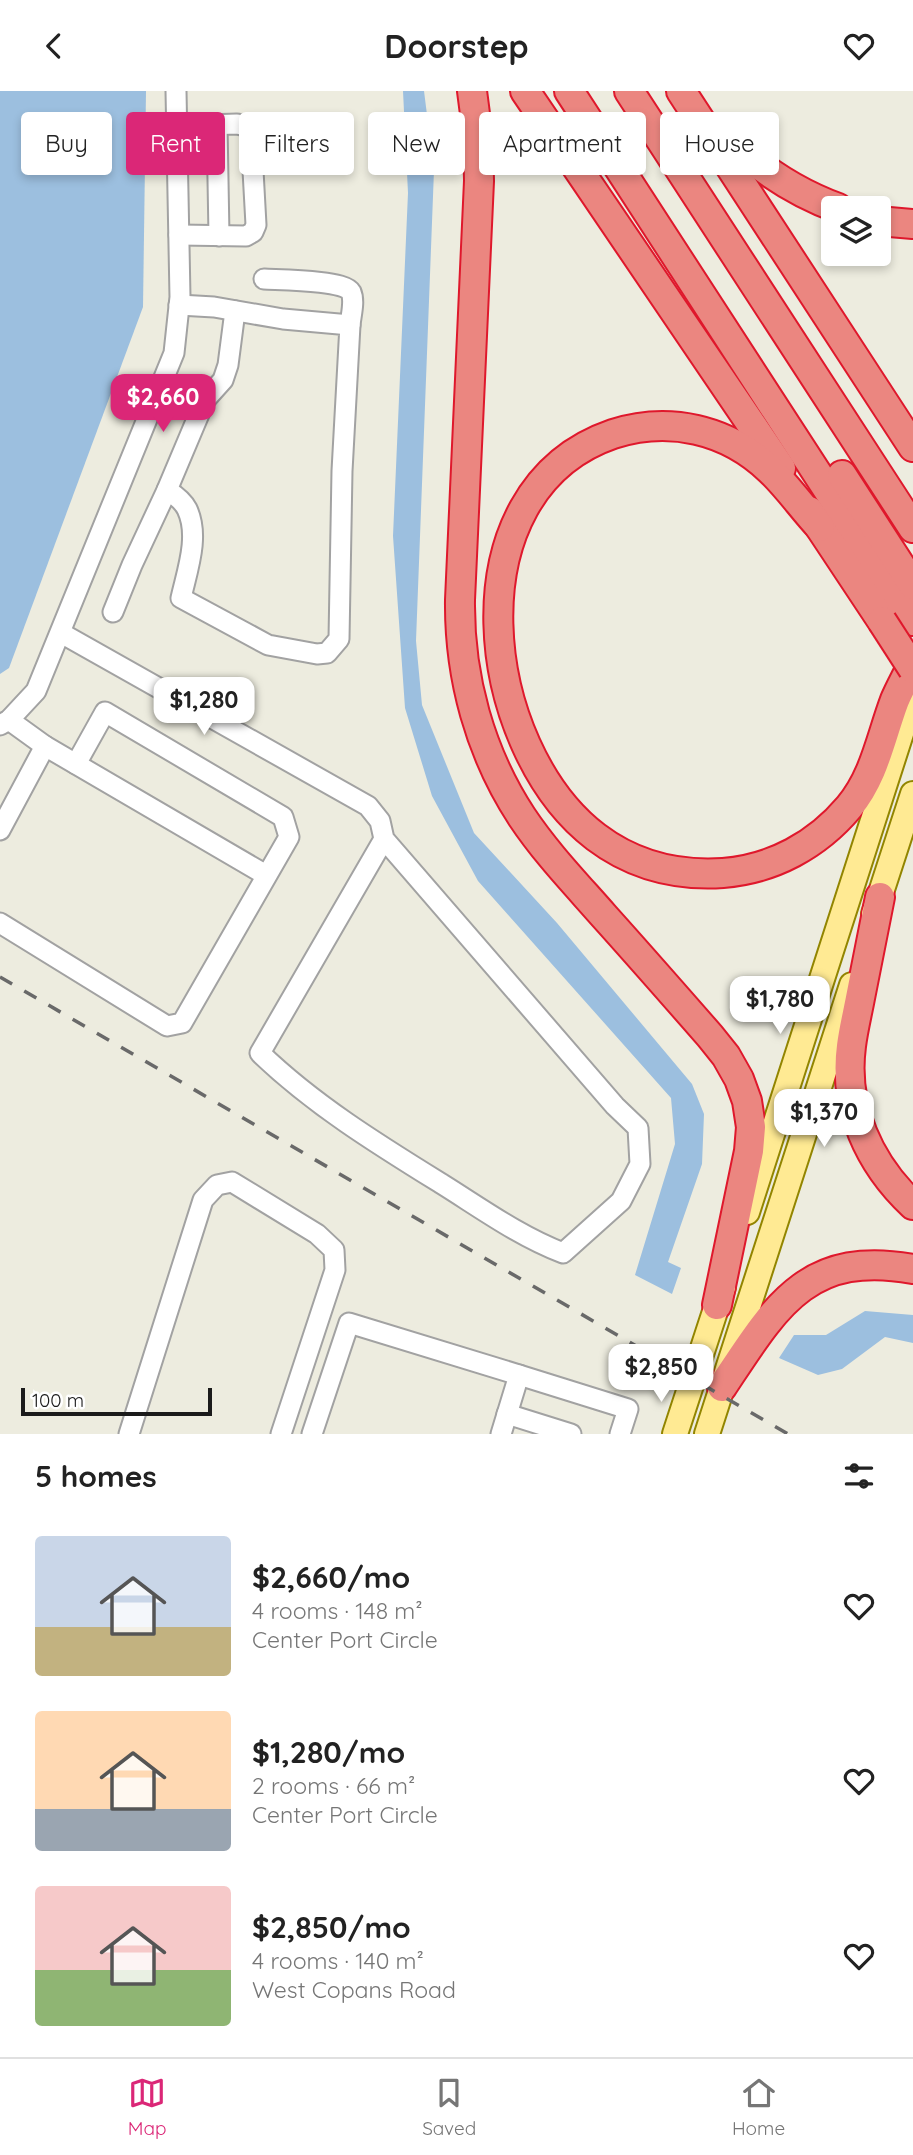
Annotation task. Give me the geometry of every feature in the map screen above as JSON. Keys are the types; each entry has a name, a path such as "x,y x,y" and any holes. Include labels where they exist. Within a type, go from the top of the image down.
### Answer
{"highway":[{"path":"471,91 478,137 479,181 460,620 466,680 484,741 502,782 524,819 561,867 710,1036 739,1079 747,1101 750,1139 717,1305"},
{"path":"525,91 913,669"},
{"path":"569,91 903,582"},
{"path":"593,91 903,582 913,621"},
{"path":"629,91 913,528"},
{"path":"652,91 913,494"},
{"path":"681,91 913,447"},
{"path":"690,91 722,132 766,170 821,200"},
{"path":"891,222 913,224"},
{"path":"820,527 776,475 750,453 720,437 687,427 649,426 609,436 583,447 547,475 529,497 511,533 501,576 499,625 503,663 517,718 532,754 551,788 573,816 596,837 653,867 681,873 711,874 744,870 773,862 800,850 825,832 858,796 873,769 896,698 913,663"},
{"path":"880,897 850,1046 851,1094 859,1127 869,1150 893,1185 913,1205"},
{"path":"722,1387 771,1314 805,1285 824,1275 857,1266 885,1265 913,1269"}],"main road":[{"path":"675,1434 913,696"},
{"path":"707,1434 913,794"}],"street":[{"path":"176,91 176,112"},
{"path":"179,235 246,236 253,232 256,225 251,134 246,126 225,125"},
{"path":"177,175 179,306 174,353 36,691 5,722 266,876"},
{"path":"218,175 219,236"},
{"path":"167,489 187,509 192,532 181,598 268,645 317,654 327,653 339,639 342,471 353,306 351,292 333,284 264,279"},
{"path":"179,306 214,307 283,319 350,325"},
{"path":"113,612 205,400 223,380 228,365 235,311"},
{"path":"61,633 368,806 380,821 384,839 615,1106 638,1128 640,1164 621,1201 563,1253 530,1240 395,1155 290,1081 260,1053 384,839"},
{"path":"0,923 167,1026 182,1023 289,837 282,817 105,712 76,764"},
{"path":"0,830 45,746"},
{"path":"129,1434 203,1201 217,1185 232,1182 317,1234 334,1250 335,1270 281,1434"},
{"path":"312,1434 348,1323 628,1409 620,1434"},
{"path":"501,1434 519,1375"},
{"path":"507,1415 571,1434"}],"water":[{"path":"0,91 146,91 146,112 126,112 126,175 145,175 143,307 9,668 0,674"},
{"path":"403,91 424,91 427,112 404,112"},
{"path":"407,175 434,175 416,641 422,705 474,833 557,923 692,1084 704,1114 702,1164 668,1262 681,1268 672,1294 635,1275 675,1144 671,1098 478,881 432,796 405,708 393,536"},
{"path":"865,1311 913,1315 913,1343 885,1337 842,1369 818,1375 779,1358 794,1335 826,1335"}],"railway":[{"path":"0,977 788,1434"}]}
